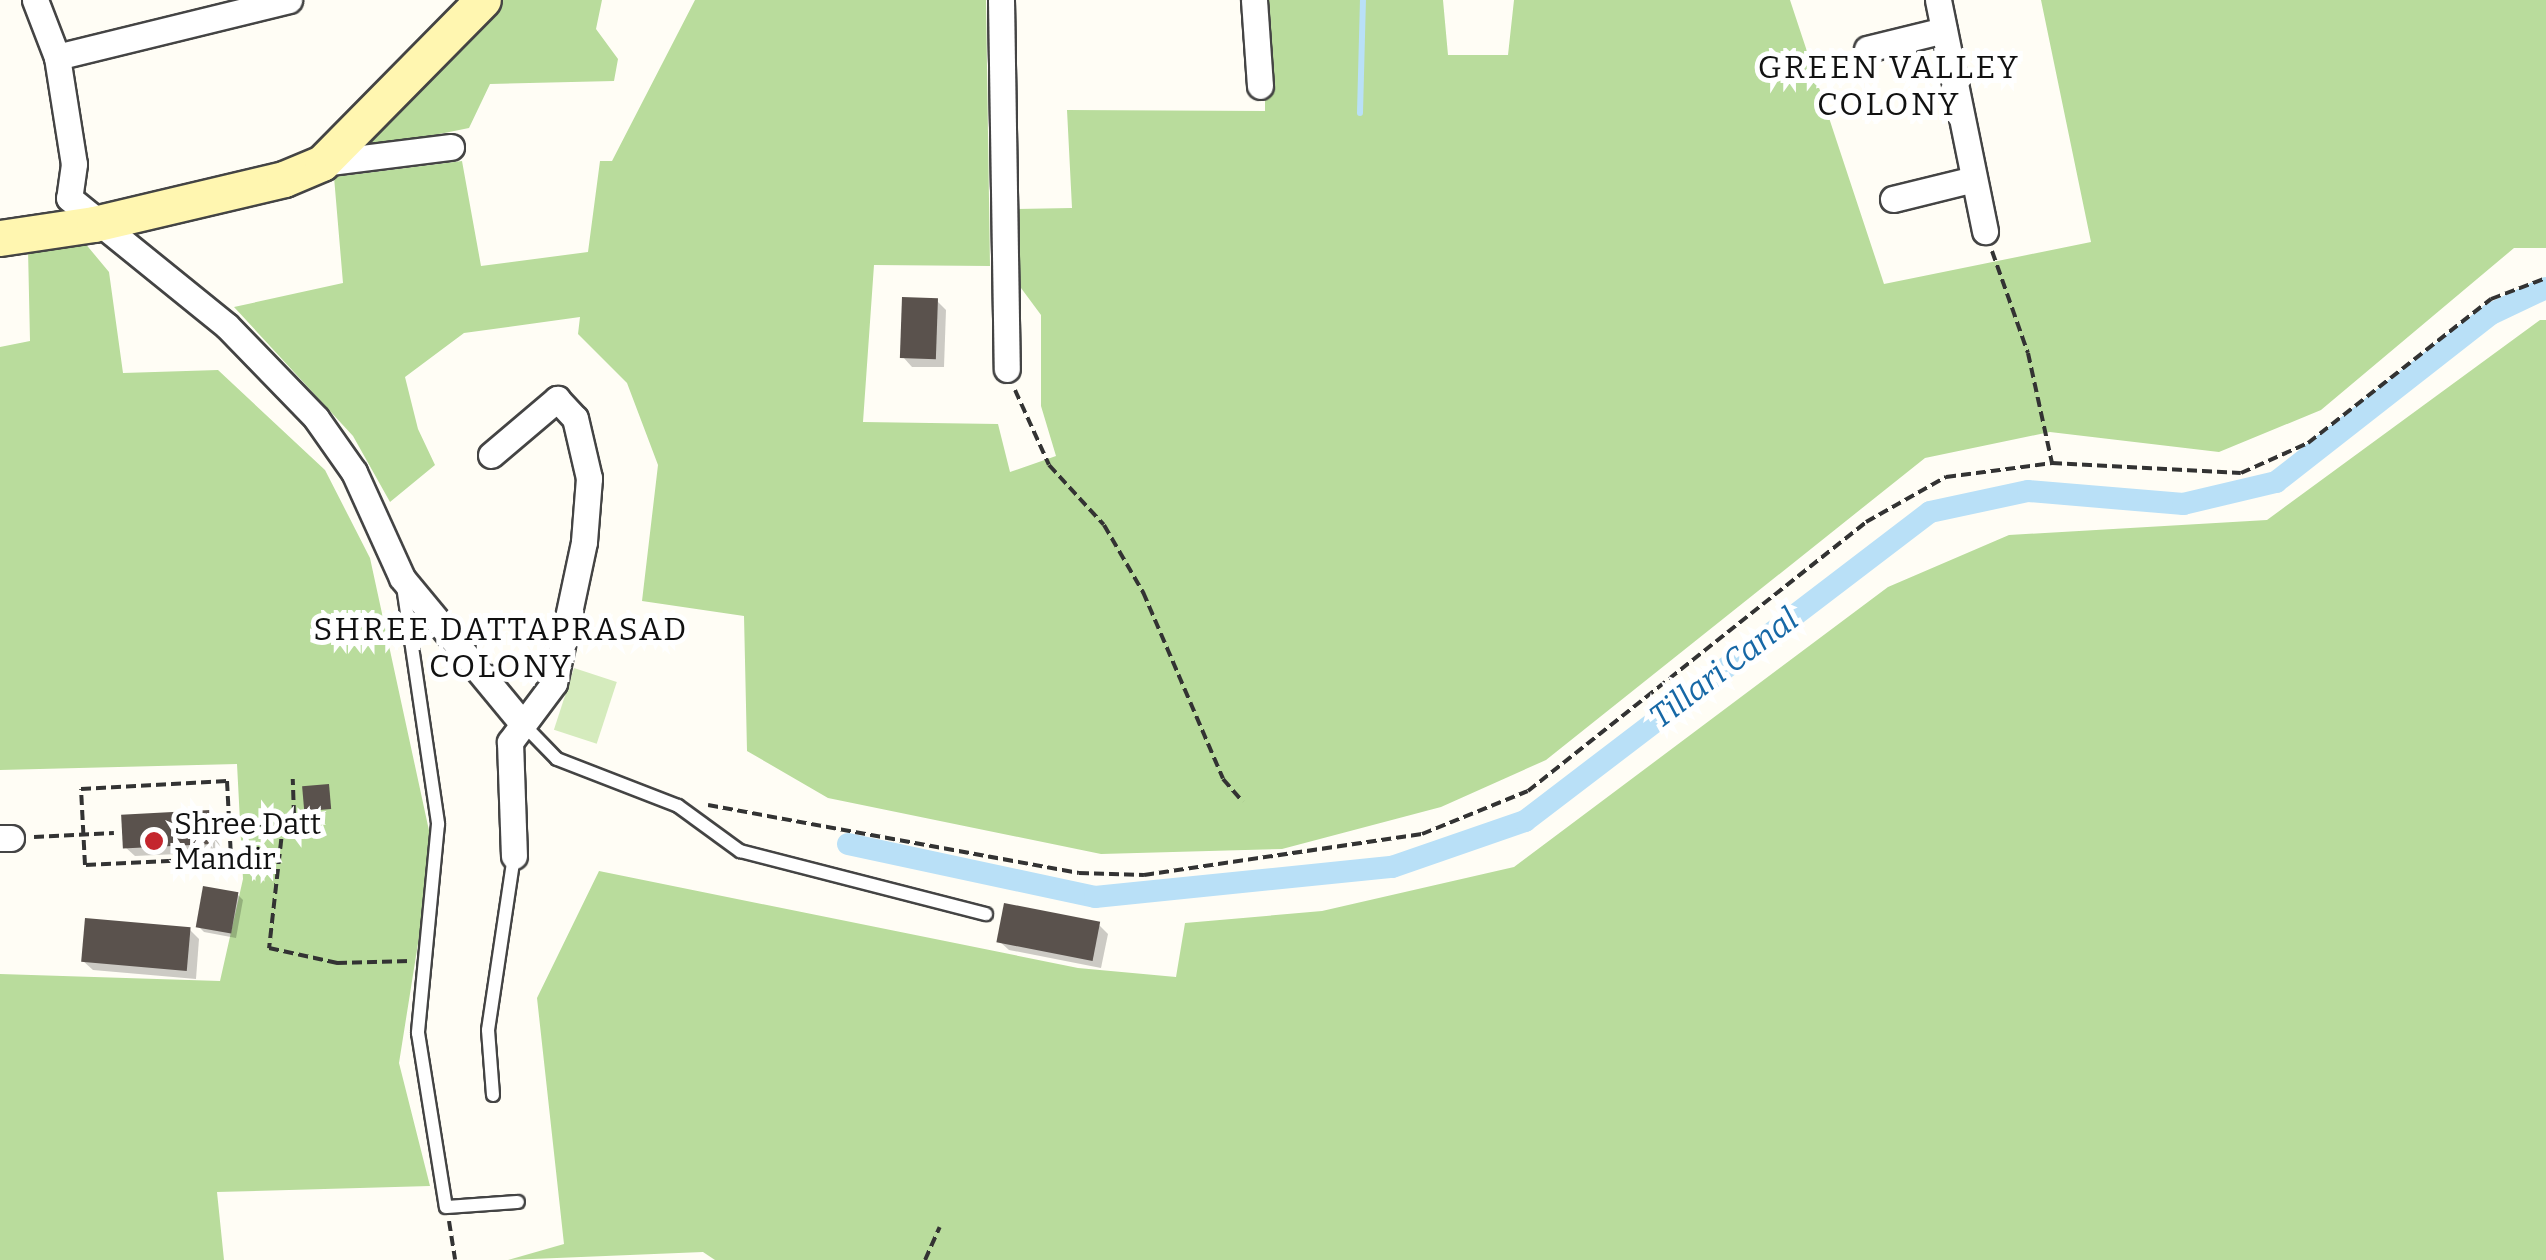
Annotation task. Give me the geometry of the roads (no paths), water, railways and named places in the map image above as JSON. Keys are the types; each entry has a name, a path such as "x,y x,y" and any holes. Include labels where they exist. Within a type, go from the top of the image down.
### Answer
{"main road":[{"path":"0,238 94,224 284,179 322,163 484,0"}],"street":[{"path":"36,0 57,57 74,164 70,198 94,224 227,326 316,418 354,472 402,578 522,723"},
{"path":"57,57 289,0"},
{"path":"1254,0 1260,86"},
{"path":"1938,0 1985,231"},
{"path":"1007,369 1009,3"},
{"path":"1867,49 1944,30"},
{"path":"322,163 451,147"},
{"path":"1894,199 1974,179"},
{"path":"491,455 558,399 574,418 589,478 584,542 554,683 510,742 514,856"}],"lane":[{"path":"402,578 438,824 418,1032 446,1207 518,1202"},
{"path":"522,723 557,758 678,806 740,851 986,914"},
{"path":"493,1094 488,1030 514,856"}],"waterway":[{"path":"1360,113 1363,0"},
{"name":"Tillari Canal","path":"848,844 1095,897 1392,867 1525,821 1930,512 2028,491 2183,504 2276,482 2491,314 2546,288"}],"place":[{"name":"Shree Datt Mandir","path":"154,841"}],"district":[{"name":"GREEN VALLEY COLONY","path":"1889,86"},
{"name":"SHREE DATTAPRASAD COLONY","path":"501,648"}]}
